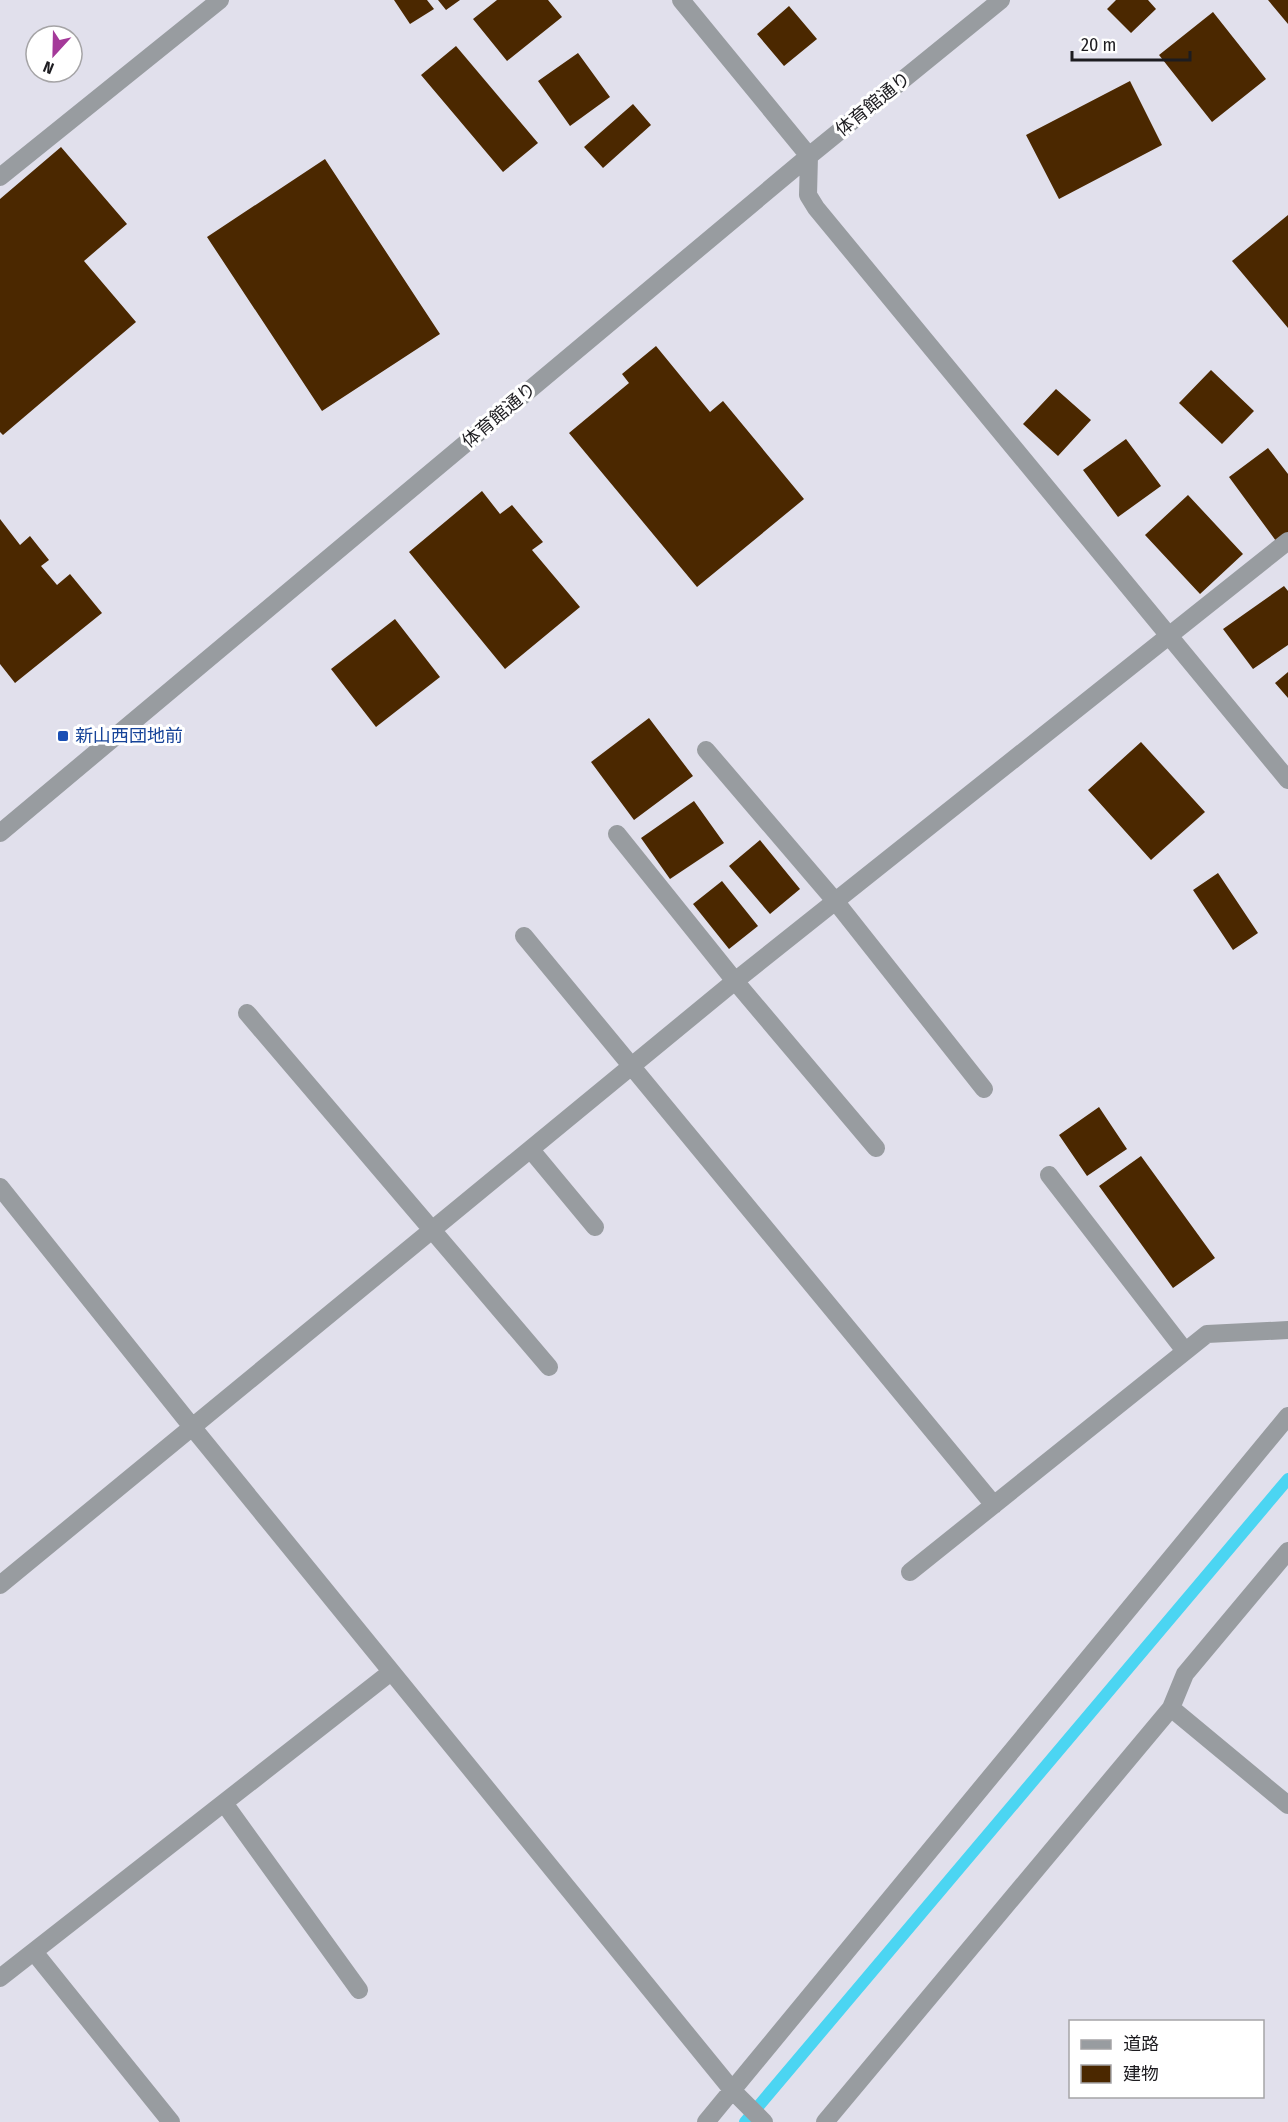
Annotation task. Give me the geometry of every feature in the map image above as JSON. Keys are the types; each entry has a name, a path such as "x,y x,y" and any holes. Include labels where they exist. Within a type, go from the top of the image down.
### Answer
{"street":[{"path":"0,177 220,0"},
{"path":"681,0 809,156 808,195 816,208 1288,780"},
{"name":"体育館通り","path":"0,833 809,156 1001,0"},
{"path":"0,1586 735,981 1288,541"},
{"path":"706,750 836,902 984,1089"},
{"path":"617,834 735,981 876,1148"},
{"path":"524,936 994,1505"},
{"path":"247,1013 549,1367"},
{"path":"531,1150 595,1227"},
{"path":"1049,1175 1185,1351"},
{"path":"0,1187 193,1428 733,2091 764,2122"},
{"path":"910,1572 1207,1334 1288,1330"},
{"path":"706,2122 1288,1416"},
{"path":"825,2122 1171,1708 1185,1674 1288,1551"},
{"path":"0,1978 391,1672"},
{"path":"1171,1708 1288,1805"},
{"path":"224,1803 359,1990"},
{"path":"34,1952 171,2122"}],"building":[{"path":"394,0 427,0 434,9 410,24"},
{"path":"438,0 460,0 446,10"},
{"path":"497,0 548,0 562,17 507,61 473,19"},
{"path":"1116,0 1148,0 1156,9 1131,33 1107,9"},
{"path":"1268,0 1288,0 1288,24"},
{"path":"789,6 817,39 784,66 757,34"},
{"path":"1213,12 1266,79 1212,122 1159,55"},
{"path":"456,46 538,143 503,172 421,75"},
{"path":"578,53 610,97 570,126 538,81"},
{"path":"1130,81 1162,145 1059,199 1026,135"},
{"path":"633,104 651,125 603,168 584,147"},
{"path":"61,147 127,224 84,261 136,322 3,435 0,432 0,199"},
{"path":"325,159 440,334 322,411 207,237"},
{"path":"1288,215 1288,328 1232,261"},
{"path":"656,346 710,412 723,401 804,499 697,587 569,433 629,383 622,374"},
{"path":"1211,370 1254,411 1222,444 1179,403"},
{"path":"1056,389 1091,420 1058,456 1023,424"},
{"path":"1126,439 1161,486 1118,517 1083,470"},
{"path":"1268,448 1288,474 1288,533 1276,541 1229,477"},
{"path":"482,491 500,514 512,505 543,542 532,550 580,607 505,669 409,552"},
{"path":"1188,495 1243,554 1200,594 1145,535"},
{"path":"0,519 20,545 30,536 49,560 41,566 57,585 70,574 102,613 15,683 0,664"},
{"path":"1284,586 1288,591 1288,645 1253,669 1223,629"},
{"path":"395,619 440,677 376,727 331,669"},
{"path":"1288,672 1288,698 1275,683"},
{"path":"649,718 693,776 634,820 591,762"},
{"path":"1141,742 1205,812 1151,860 1088,790"},
{"path":"694,801 724,843 670,879 641,838"},
{"path":"760,840 800,889 770,914 729,866"},
{"path":"1218,873 1258,933 1233,950 1193,890"},
{"path":"722,881 758,926 729,949 693,904"},
{"path":"1099,1107 1127,1149 1087,1176 1059,1135"},
{"path":"1141,1156 1215,1258 1173,1288 1099,1186"}],"waterway":[{"path":"745,2122 1288,1479"}],"place":[{"name":"新山西団地前","path":"63,736"}]}
